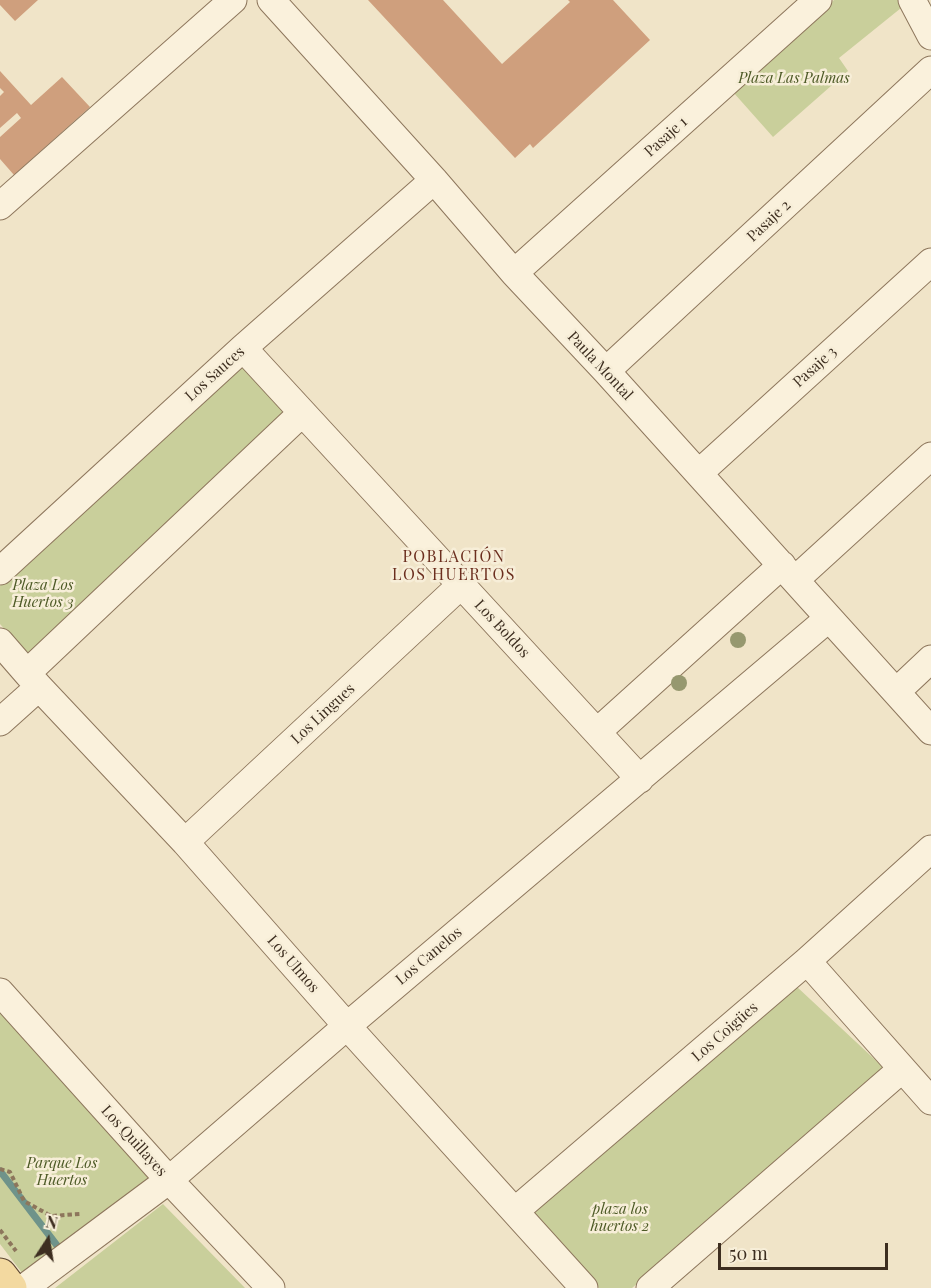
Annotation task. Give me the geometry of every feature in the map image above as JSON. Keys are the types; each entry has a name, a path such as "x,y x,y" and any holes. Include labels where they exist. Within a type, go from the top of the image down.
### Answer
{"main road":[{"path":"10,1265 10,1288"}],"street":[{"path":"0,206 233,0"},
{"name":"Paula Montal","path":"271,0 434,180 514,273 699,473 931,731"},
{"name":"Pasaje 1","path":"514,273 818,0"},
{"path":"912,0 931,36"},
{"name":"Pasaje 2","path":"606,371 931,70"},
{"name":"Los Sauces","path":"0,571 243,348 434,180"},
{"name":"Pasaje 3","path":"699,473 931,262"},
{"name":"Los Boldos","path":"243,348 640,779"},
{"path":"0,722 33,680 302,413"},
{"path":"597,732 931,456"},
{"name":"Los Lingues","path":"185,842 461,585"},
{"name":"Los Canelos","path":"24,1288 169,1180 347,1026 829,618"},
{"name":"Los Ulmos","path":"0,642 185,842 347,1026 584,1288"},
{"path":"896,692 931,659"},
{"name":"Los Coigües","path":"515,1211 807,961 931,849"},
{"path":"807,961 931,1101"},
{"name":"Los Quillayes","path":"0,992 169,1180 271,1288"},
{"path":"650,1288 902,1069"}],"path":[{"path":"0,1169 10,1172 24,1201 51,1216 80,1214"},
{"path":"0,1230 10,1265"}],"green space":[{"name":"Plaza Las Palmas","path":"834,0 904,0 906,4 839,58 848,71 773,137 733,92"},
{"name":"Plaza Los Huertos 3","path":"242,364 286,412 28,656 0,624 0,586"},
{"name":"plaza los huertos 2","path":"796,986 885,1069 632,1288 599,1288 532,1212"},
{"name":"Parque Los Huertos","path":"0,1009 156,1182 26,1278 0,1244"},
{"path":"163,1204 245,1288 55,1288"}],"building":[{"path":"0,0 38,0 15,21 0,5"},
{"path":"368,0 443,0 502,64 570,2 568,0 613,0 650,40 533,148 530,144 515,158"},
{"path":"0,71 31,105 62,77 90,107 14,175 0,159 0,137 21,118 17,113 0,128 0,96 4,92 0,88"}],"waterway":[{"path":"0,1171 62,1252"}],"district":[{"name":"POBLACIÓN LOS HUERTOS","path":"454,566"}]}
